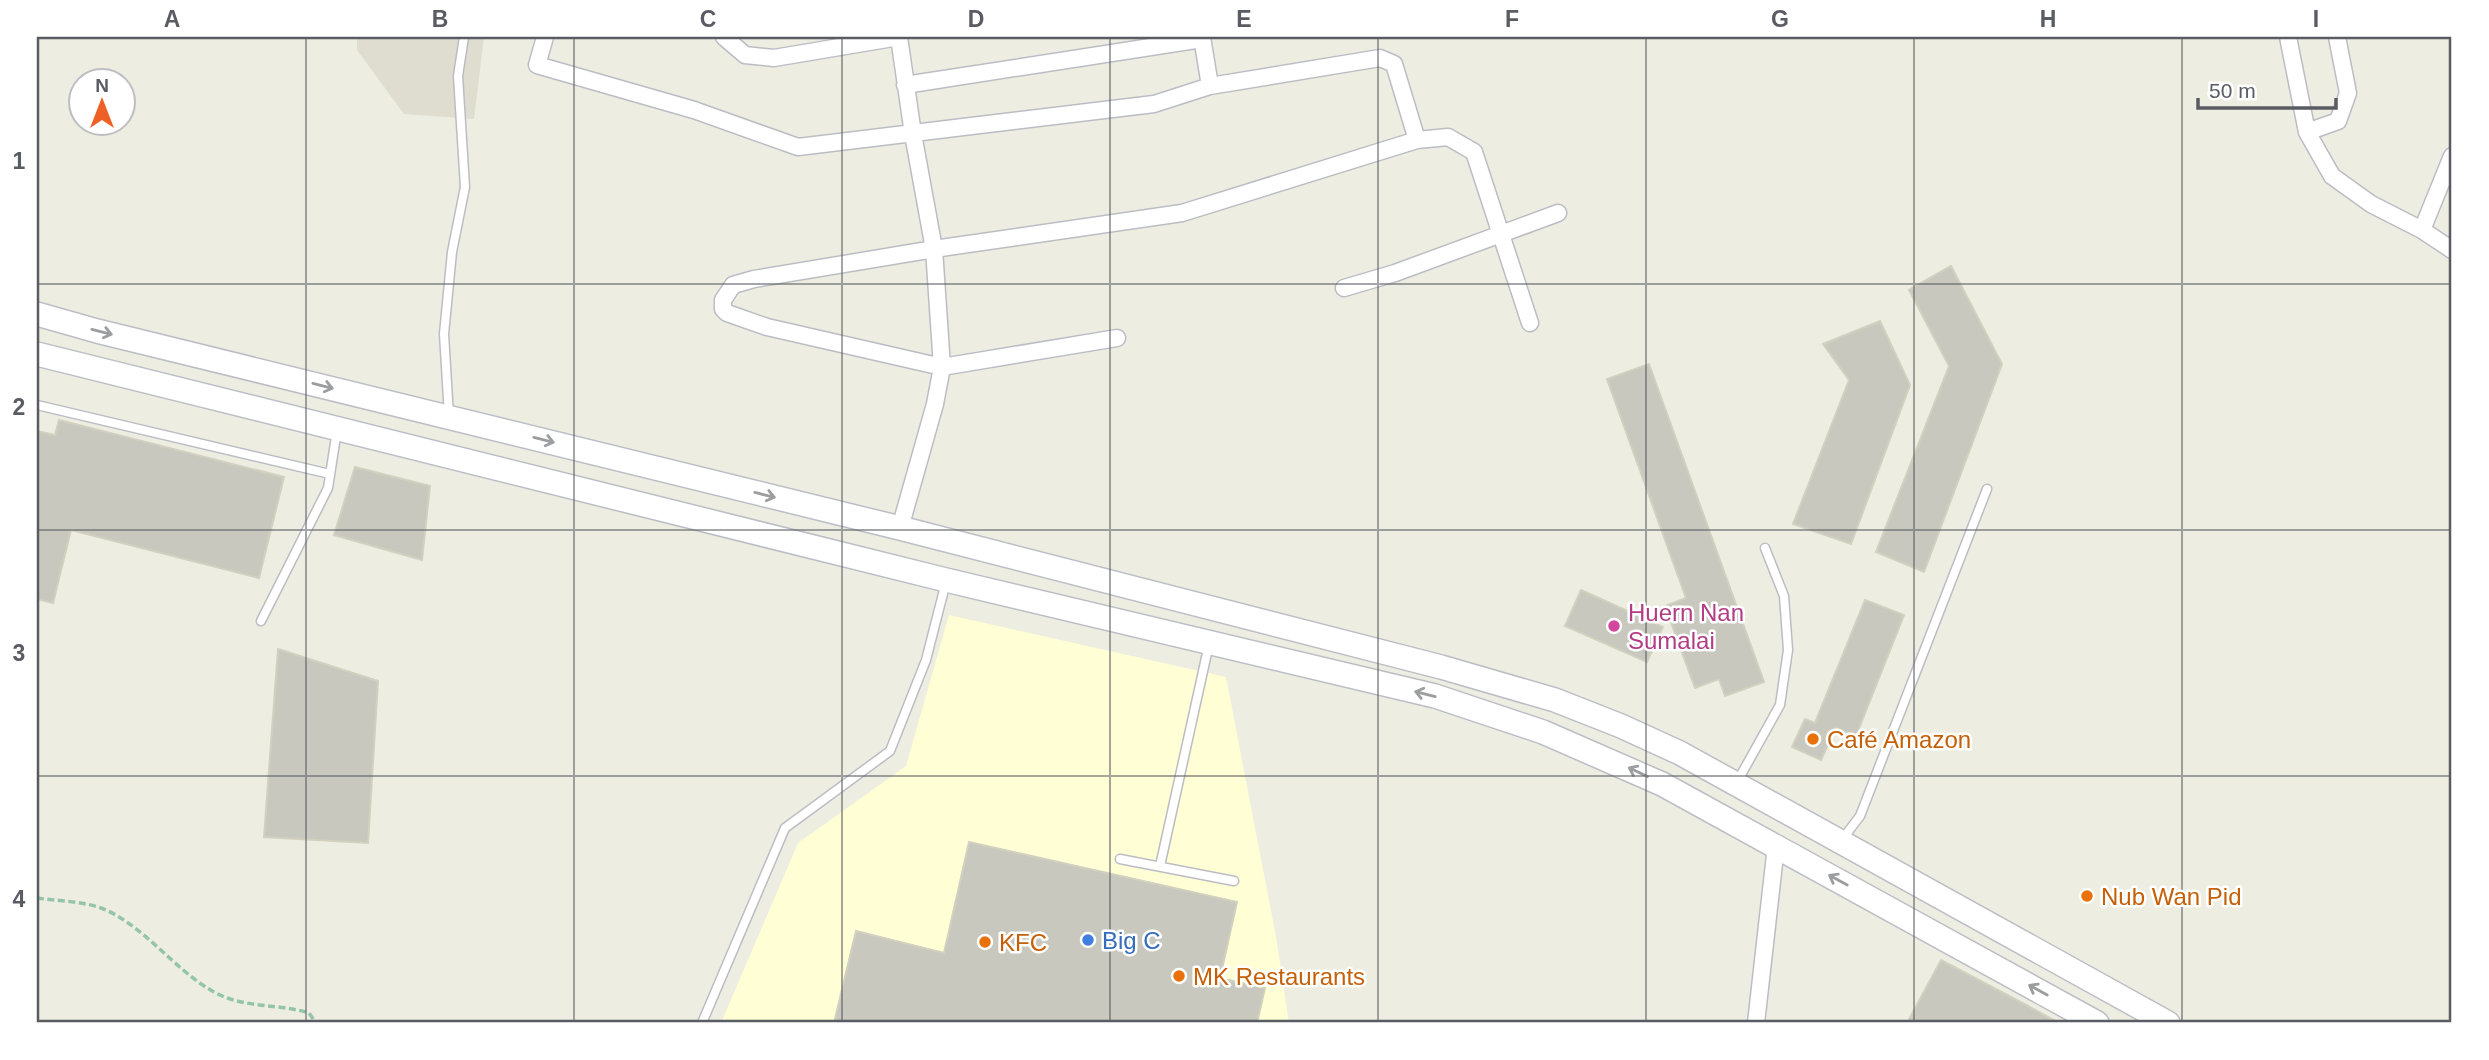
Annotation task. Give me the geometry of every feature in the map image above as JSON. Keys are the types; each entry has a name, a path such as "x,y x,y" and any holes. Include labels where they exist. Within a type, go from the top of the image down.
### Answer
{"main road":[{"path":"37,314 900,528 1519,689 1621,726 1680,753 2168,1023"},
{"path":"37,354 946,580 1435,696 1510,719 1644,775 2097,1023"}],"street":[{"path":"545,37 537,65 694,110 798,146 1154,104 1210,86 1380,58 1394,64 1417,139"},
{"path":"724,37 745,55 774,58 899,37 934,249 942,367 935,404 900,528"},
{"path":"2288,37 2307,132 2332,176 2371,204 2423,230 2452,250"},
{"path":"2307,132 2338,121 2348,93 2337,37"},
{"path":"905,85 1202,38 1210,86"},
{"path":"1117,338 942,367 767,327 727,313 723,309 723,300 733,285 754,279 934,249 1182,214 1417,139 1448,137 1474,152 1530,323"},
{"path":"2423,230 2452,156"},
{"path":"1344,288 1395,273 1558,213"},
{"path":"1756,1023 1776,846"}],"lane":[{"path":"449,417 444,334 452,252 465,187 458,76 464,37"},
{"path":"37,405 330,474"},
{"path":"261,621 328,488 337,428"},
{"path":"1841,841 1860,816 1987,489"},
{"path":"1737,783 1780,705 1788,650 1784,596 1765,548"},
{"path":"702,1023 785,828 890,751 926,660 946,580"},
{"path":"1160,866 1209,642"},
{"path":"1120,859 1234,881"}],"path":[{"path":"37,898 88,904 104,909 125,922 214,991 254,1006 304,1011 309,1013 316,1023"}],"shaded area":[{"path":"357,37 484,37 474,119 404,114 357,50"},
{"path":"949,615 1226,677 1276,937 1289,1023 721,1023 798,843 906,766"}],"building":[{"path":"1951,266 2002,364 1924,572 1876,552 1949,366 1909,290"},
{"path":"1880,321 1910,385 1851,544 1793,524 1849,380 1823,344"},
{"path":"1649,364 1764,682 1725,696 1719,679 1695,688 1665,606 1686,598 1607,379"},
{"path":"59,420 284,477 259,578 71,530 53,603 37,599 37,431 55,435"},
{"path":"355,467 430,486 422,560 334,535"},
{"name":"Huern Nan Sumalai","path":"1581,590 1663,627 1647,662 1565,626"},
{"path":"1865,600 1904,615 1856,736 1836,728 1821,760 1792,747 1805,719 1815,723"},
{"path":"278,649 378,681 368,843 264,837"},
{"name":"Big C","path":"969,842 1237,902 1220,978 1265,988 1257,1023 834,1023 856,931 944,953"},
{"path":"1941,960 2028,1006 2059,1023 1907,1023"}],"place":[{"name":"Huern Nan Sumalai","path":"1614,626"},
{"name":"Café Amazon","path":"1813,739"},
{"name":"Nub Wan Pid","path":"2087,896"},
{"name":"Big C","path":"1088,940"},
{"name":"KFC","path":"985,942"},
{"name":"MK Restaurants","path":"1179,976"}]}
